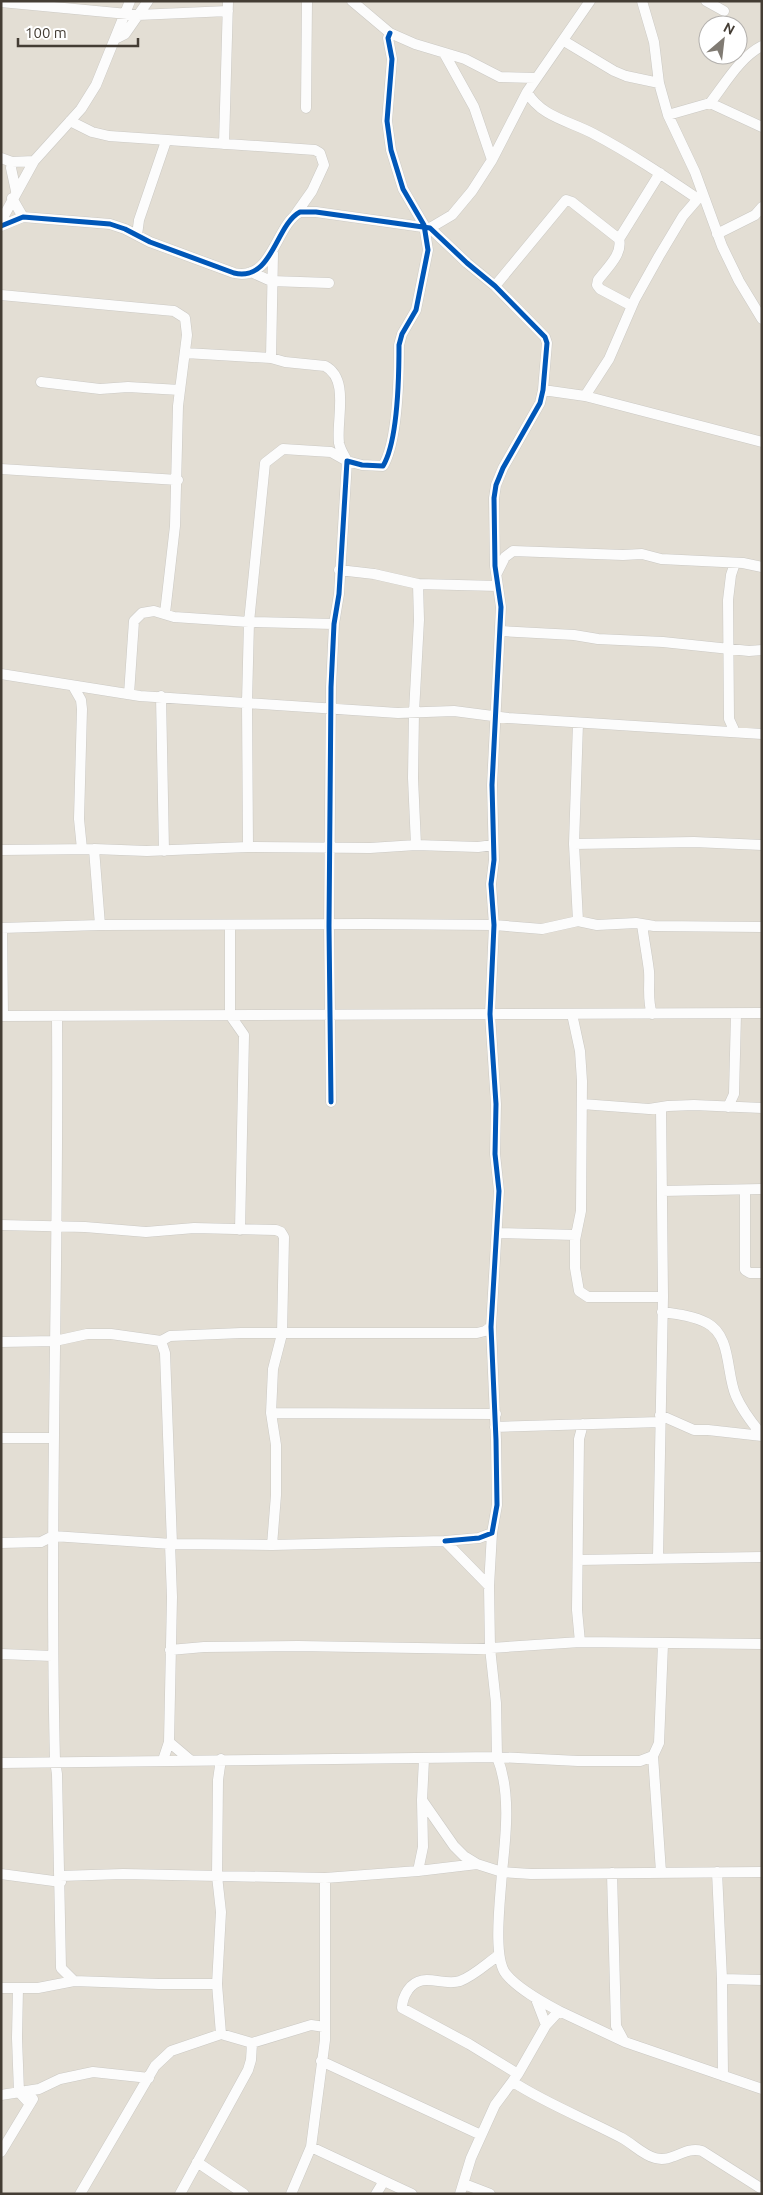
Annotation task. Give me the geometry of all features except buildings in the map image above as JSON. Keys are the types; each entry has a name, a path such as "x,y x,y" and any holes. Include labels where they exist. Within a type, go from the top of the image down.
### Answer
{"street":[{"path":"1,221 34,162 70,121 96,84 130,1"},
{"path":"115,40 125,34 148,1"},
{"path":"306,1 306,108"},
{"path":"295,214 306,211 316,212 427,228 452,215 472,191 492,160 535,78 564,41 590,1"},
{"path":"642,1 654,42 659,83 668,115 695,172 700,196 717,234 739,281 762,318"},
{"path":"706,1 724,11"},
{"path":"1,2 124,12 138,15 228,6 224,144"},
{"path":"355,2 390,33 415,44 465,59 500,77 535,78"},
{"path":"390,33 388,38 392,59 387,121 391,150 403,189 427,228 495,286 545,337 548,351 543,390 536,412 512,451 496,485 495,536 498,586 502,607 492,785 494,860 491,884 494,925 490,1014 496,1104 495,1154 498,1191 491,1326 496,1414 497,1505 492,1533 489,1586 490,1648 496,1703 497,1757 505,1783 506,1829 502,1872 499,1955 505,1973 536,1998 559,2011 624,2042 762,2089"},
{"path":"564,41 614,71 659,83"},
{"path":"668,115 710,103 749,55 762,46"},
{"path":"444,53 474,108 492,160"},
{"path":"527,92 532,102 542,110 592,133 700,196"},
{"path":"710,103 762,127"},
{"path":"70,121 92,132 109,136 315,150 320,153 324,165 320,176 285,227 273,253 271,358"},
{"path":"137,235 139,220 166,141"},
{"path":"1,158 12,162 34,162"},
{"path":"12,162 14,195 23,217"},
{"path":"632,306 600,289 597,285 598,280 618,252 619,239 660,173"},
{"path":"585,396 609,359 632,306 659,256 683,216 700,196"},
{"path":"495,286 566,200 572,202 619,239"},
{"path":"717,234 759,214"},
{"path":"1,226 23,217 119,226 150,242 234,273 244,274 251,272 273,253"},
{"path":"119,226 139,220"},
{"path":"248,847 247,702 249,622 265,463 283,449 330,452 362,465 383,466 394,437 399,345 402,334 416,310 428,250 427,228"},
{"path":"428,250 442,240"},
{"path":"251,272 271,281 329,283"},
{"path":"1,296 174,311 185,318 187,323 185,353 178,406 176,526 165,613"},
{"path":"185,353 271,358 285,362 325,366 335,375 340,389 339,445 347,460 331,687 329,926 331,1102"},
{"path":"41,382 100,389 128,387 180,390"},
{"path":"543,390 585,396 762,442"},
{"path":"1,469 178,480"},
{"path":"495,536 502,545 512,550 623,555 642,554 661,559 735,563 762,567"},
{"path":"497,573 512,550"},
{"path":"735,563 731,575 728,600 730,649 729,719 735,732"},
{"path":"339,570 374,574 418,584 498,586"},
{"path":"416,845 413,778 414,712 419,620 418,584"},
{"path":"129,694 134,621 136,617 147,612 249,622 334,624"},
{"path":"500,631 762,650"},
{"path":"1,674 129,694 398,713 454,711 495,717 762,734"},
{"path":"73,686 81,700 83,731 79,819 82,849"},
{"path":"81,700 90,689"},
{"path":"161,696 164,851"},
{"path":"720,731 729,719"},
{"path":"578,723 574,844 578,921"},
{"path":"574,844 694,842 762,845"},
{"path":"1,850 94,849 164,851 248,847 331,848 416,845 478,847 493,845"},
{"path":"94,849 100,925"},
{"path":"762,927 654,926 642,924 597,925 578,921 542,929 494,925 100,925 2,928 2,1016 641,1014 650,1010 736,1014 762,1013"},
{"path":"642,924 644,948 649,970 650,1010"},
{"path":"230,925 230,1015 244,1035 240,1230"},
{"path":"572,1014 582,1062 581,1211 576,1236 575,1268 579,1291 582,1295 588,1297 625,1299 663,1297"},
{"path":"728,1106 734,1094 736,1014"},
{"path":"50,1986 61,1968 61,1879 52,1656 58,1142 57,1016"},
{"path":"734,1094 742,1107"},
{"path":"582,1104 649,1109 694,1105 762,1108"},
{"path":"658,1557 663,1297 661,1107"},
{"path":"662,1192 762,1189"},
{"path":"745,1190 744,1266 745,1270 750,1273 762,1273"},
{"path":"1,1225 146,1232 194,1228 276,1230 281,1232 284,1237 282,1334 273,1369 271,1413 276,1445 276,1494 272,1544"},
{"path":"497,1233 576,1236"},
{"path":"662,1312 707,1323 718,1332 723,1341 731,1384 736,1398 762,1436"},
{"path":"1,1342 55,1341 87,1334 111,1334 161,1342 170,1336 241,1333 477,1332 485,1331 491,1326"},
{"path":"165,1353 171,1343 180,1336"},
{"path":"161,1342 165,1353 172,1597 169,1742 163,1760"},
{"path":"271,1413 496,1414"},
{"path":"495,1427 660,1419 694,1430 762,1436"},
{"path":"580,1642 577,1610 580,1438 583,1424"},
{"path":"1,1438 54,1438"},
{"path":"1,1543 41,1542 53,1536 171,1544 445,1541 479,1538 492,1533"},
{"path":"445,1541 489,1586"},
{"path":"578,1560 658,1557 762,1557"},
{"path":"170,1650 218,1647 490,1648 580,1642 762,1644"},
{"path":"661,1872 653,1756 659,1743 663,1644"},
{"path":"1,1654 52,1656"},
{"path":"169,1742 189,1759"},
{"path":"1,1763 189,1759 424,1759 497,1757 578,1761 640,1761 653,1756"},
{"path":"207,1759 218,1780"},
{"path":"221,1759 218,1780 217,1876 221,1912 217,1984 221,2034"},
{"path":"418,1872 423,1847 422,1800 424,1759"},
{"path":"422,1800 454,1846 464,1856 477,1864 502,1872 531,1874 762,1872"},
{"path":"1,1874 61,1879 123,1874 325,1878 418,1872 477,1864"},
{"path":"717,1872 722,1979 723,2076"},
{"path":"612,1873 616,2026 624,2042"},
{"path":"291,2194 312,2147 325,2040 325,1878"},
{"path":"499,1955 463,1980 455,1982 438,1980 417,1982 403,1998 402,2008 469,2044 515,2078 534,2096 625,2140 652,2158 672,2159 684,2151 693,2149 702,2151 762,2189"},
{"path":"61,1968 74,1981"},
{"path":"722,1979 762,1980"},
{"path":"1,1988 38,1988 74,1981 217,1984"},
{"path":"18,1988 19,2092 30,2104"},
{"path":"536,1998 546,2025"},
{"path":"490,2194 462,2189 481,2135 495,2105 515,2078 546,2025 559,2011"},
{"path":"80,2194 158,2062 171,2050 221,2034 252,2043 311,2025 325,2027"},
{"path":"605,2033 616,2026"},
{"path":"180,2194 250,2064 252,2043"},
{"path":"321,2061 481,2135"},
{"path":"1,2095 39,2089 60,2079 93,2072 149,2078"},
{"path":"1,2152 39,2089"},
{"path":"312,2147 412,2194"},
{"path":"197,2162 244,2194"},
{"path":"376,2194 384,2180"}],"shaded area":[{"path":"1,1 762,1 762,2194 1,2194"}],"cycle path":[{"path":"331,1102 329,926 331,687 347,461 362,465 383,466 388,455 397,408 399,345 402,334 416,310 428,250 424,225 403,189 391,150 387,121 392,59 388,38 390,33"},
{"path":"1,226 23,217 110,224 125,229 150,242 234,273 247,273 257,269 272,251 285,228 300,212 316,212 430,228 495,286 545,337 547,343 540,403 503,468 496,485 494,498 495,566 501,607 492,785 494,860 491,884 494,925 490,1014 496,1104 495,1154 499,1191 491,1327 497,1505 492,1533 479,1538 445,1541"}]}
